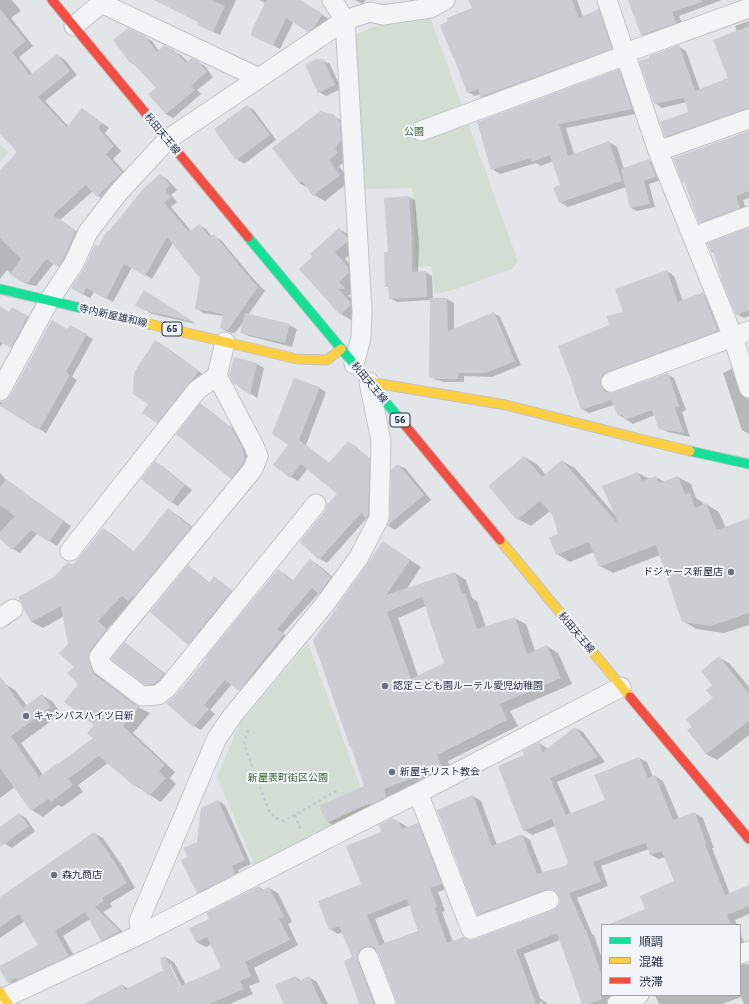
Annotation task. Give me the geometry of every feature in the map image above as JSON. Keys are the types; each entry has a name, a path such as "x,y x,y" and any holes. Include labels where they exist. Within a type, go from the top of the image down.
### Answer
{"main road":[{"name":"秋田天王線","path":"52,0 749,840"},
{"name":"寺内新屋雄和線","path":"0,290 297,359 327,360 341,349"},
{"path":"369,382 506,405 644,440 749,464"}],"street":[{"path":"332,0 345,20 362,311 361,338 354,364"},
{"path":"0,391 49,301 74,262 88,232 118,193 167,140 345,20 387,7 430,8 445,0"},
{"path":"606,0 658,151 693,237 741,334 749,388"},
{"path":"74,26 103,2 259,78"},
{"path":"420,131 749,8"},
{"path":"658,151 749,119"},
{"path":"693,237 749,216"},
{"path":"611,382 741,334"},
{"path":"225,342 217,376 258,456 252,469 99,657 102,666 142,696 158,695 167,688 316,504"},
{"path":"70,551 197,390 217,376"},
{"path":"141,934 139,921 217,738 233,715 325,604 359,556 379,518 380,441 369,382"},
{"path":"4,998 141,934 418,793 621,687"},
{"path":"418,793 470,929 549,900"},
{"path":"368,957 386,1004"},
{"path":"616,1004 636,996"}],"path":[{"path":"252,725 248,731 244,744 269,811 276,818 284,821 338,790"}],"green space":[{"name":"公園","path":"431,19 518,262 512,269 456,289 435,294 431,266 416,267 412,188 365,189 352,45 357,34 376,26"},
{"path":"0,144 8,152 0,162"},
{"name":"新屋表町街区公園","path":"308,643 368,808 256,869 217,777 239,725"}],"building":[{"path":"154,0 211,0 225,6 213,32 197,25 198,22"},
{"path":"267,0 300,0 323,14 314,27 308,32 286,18 273,46 252,36 252,30"},
{"path":"468,0 572,0 579,18 599,9 612,49 480,97 478,89 467,93 440,25 448,21 447,18 472,8"},
{"path":"628,0 701,0 702,2 672,12 676,23 641,35"},
{"path":"0,9 26,41 12,52 30,75 57,54 70,71 38,97 67,127 82,108 102,123 98,128 114,146 106,154 122,172 97,197 86,185 53,215 76,231 64,258 58,267 46,259 28,283 18,280 10,274 21,259 0,238 0,170 17,152 0,134"},
{"path":"749,26 749,108 665,137 660,122 688,112 684,98 654,104 639,61 679,45 695,91 728,78 713,40"},
{"path":"128,28 145,36 157,52 164,45 174,50 186,63 192,58 198,61 207,72 191,86 195,90 166,114 148,94 156,88 132,62 130,63 113,40"},
{"path":"316,59 323,59 335,85 318,93 305,65"},
{"path":"619,69 632,109 559,124 568,156 609,141 622,181 559,203 553,188 560,185 550,155 532,162 531,158 491,170 477,122"},
{"path":"247,105 270,135 236,160 214,129"},
{"path":"320,111 333,114 340,122 341,140 335,149 338,152 329,160 340,175 313,196 302,181 299,183 272,148"},
{"path":"749,131 749,191 736,196 740,208 699,223 684,182 682,182 673,158"},
{"path":"649,159 656,177 644,181 650,204 630,208 621,169"},
{"path":"160,174 170,185 165,190 171,197 164,203 189,232 199,224 210,237 214,234 258,287 228,330 220,328 223,314 195,309 200,278 167,237 145,276 124,264 106,299 86,288 83,295 71,288 84,268 95,244 98,246 107,231 109,231 143,189"},
{"path":"409,196 412,240 412,272 426,271 427,297 389,299 388,286 385,287 384,252 388,252 384,198"},
{"path":"339,228 347,237 347,242 335,252 348,267 349,273 339,282 346,289 339,289 351,305 340,315 299,269 312,257 310,254"},
{"path":"748,228 749,310 736,315 723,284 713,251 711,252 707,243"},
{"path":"667,270 678,302 703,292 718,331 607,372 602,375 600,381 604,391 610,393 668,373 679,406 675,408 684,433 659,429 652,410 625,420 622,414 618,416 611,400 581,410 558,346 609,325 607,316 623,312 615,289"},
{"path":"144,290 194,322 143,310 135,305"},
{"path":"430,298 447,298 448,331 494,312 515,361 486,373 458,373 458,379 436,379 429,377"},
{"path":"0,306 9,312 12,307 28,316 11,348 0,342"},
{"path":"245,313 290,324 285,343 240,333"},
{"path":"52,320 67,329 70,325 87,334 66,372 70,375 39,430 0,406 3,401 10,396"},
{"path":"155,340 199,371 157,423 142,413 148,404 133,394 134,373"},
{"path":"234,357 257,363 250,395 233,383 229,376"},
{"path":"294,378 320,387 299,440 329,463 348,441 370,459 368,515 366,518 361,513 319,560 300,542 325,511 327,505 337,494 301,464 290,478 273,465 288,445 272,434"},
{"path":"200,403 229,426 230,425 242,447 245,459 231,479 176,434"},
{"path":"524,456 542,477 562,460 619,525 602,486 638,472 642,481 656,476 659,483 678,476 685,494 690,493 695,508 706,503 717,530 749,518 749,613 711,626 682,622 656,545 599,567 589,542 556,555 549,538 558,534 552,514 540,501 517,520 488,486"},
{"path":"155,461 185,485 171,503 141,479"},
{"path":"398,464 424,495 387,526 390,518 391,470"},
{"path":"6,479 64,521 49,542 31,530 12,550 0,539 0,532 15,516 0,505 0,488"},
{"path":"168,508 191,527 133,598 132,597 128,601 122,596 98,621 107,629 90,650 88,656 95,675 135,705 140,706 123,726 165,765 159,771 166,778 149,796 137,785 135,787 99,756 68,779 73,785 51,802 48,799 31,811 0,768 0,676 23,708 42,694 51,707 11,736 39,777 93,738 87,733 94,725 64,702 78,684 67,673 74,667 59,653 68,644 61,606 31,622 18,597 54,577 68,562 72,565 103,528 133,552"},
{"path":"383,541 410,560 386,595 455,572 462,594 465,593 477,629 515,617 527,654 547,645 561,678 500,704 507,720 437,755 442,768 419,780 417,776 384,789 386,797 327,823 319,806 364,786 313,640","holes":["422,597 444,663 411,679 387,612"]},
{"path":"310,559 331,577 319,594 312,588 277,629 284,634 239,691 225,680 204,705 209,709 193,727 166,703 176,695 278,569 292,581"},
{"path":"188,565 209,583 214,576 232,590 188,645 150,612"},
{"path":"125,642 164,674 154,684 145,685 111,659"},
{"path":"719,656 749,694 749,721 706,754 687,730 692,727 686,719 713,698 706,690 712,685 701,671"},
{"path":"575,727 598,757 550,778 566,815 605,800 594,775 639,757 648,778 655,775 673,820 695,812 706,843 705,844 725,895 749,885 749,906 727,915 731,924 609,924 645,909 640,896 674,881 662,851 650,855 646,843 593,862 601,882 569,893 586,930 601,973 602,999 588,1004 582,1004 557,933 516,950 536,1004 397,1004 378,953 375,948 369,946 360,950 357,956 374,1004 359,1004 344,961 352,957 339,926 329,930 318,901 361,884 346,846 381,832 379,825 393,818 395,822 398,820 402,829 418,823 442,884 430,888 447,943 464,937 469,940 475,939 553,910 557,907 560,902 559,897 556,892 550,889 477,915 437,810 473,795 492,846 522,834 537,874 567,865 568,863 552,819 523,831 498,766 524,755 522,751 539,742 543,752","holes":["407,899 418,931 379,945 367,915"]},
{"path":"218,800 245,860 232,866 235,874 197,893 181,860 188,857 183,848 197,842 201,808"},
{"path":"19,813 29,826 0,847 0,827"},
{"path":"94,832 127,883 102,898 104,901 95,907 120,931 101,941 85,912 55,931 69,956 17,980 16,978 8,983 0,970 0,966 38,945 19,914 0,927 0,897"},
{"path":"259,886 261,890 269,887 284,917 279,919 290,940 245,962 251,976 240,981 244,989 209,1004 84,1004 122,984 125,990 161,971 163,972 160,958 165,956 180,986 221,968 207,937 196,942 189,928 209,919 206,913"},
{"path":"295,976 298,981 309,976 322,1004 284,1004 275,985"}],"traffic: fast":[{"path":"248,237 399,418"},
{"path":"0,289 149,324"},
{"path":"690,451 749,464"}],"traffic: slow":[{"path":"149,324 297,359 327,360 341,349"},
{"path":"369,382 506,405 690,451"},
{"path":"500,540 630,697"},
{"path":"0,992 8,1004"}],"traffic: jam":[{"path":"52,0 248,237"},
{"path":"399,418 500,540"},
{"path":"630,697 749,839"}],"place":[{"name":"ドジャース新屋店","path":"731,572"},
{"name":"認定こども園ルーテル愛児幼稚園","path":"385,686"},
{"name":"キャンパスハイツ日新","path":"26,716"},
{"name":"新屋キリスト教会","path":"392,772"},
{"name":"森九商店","path":"54,875"}]}
